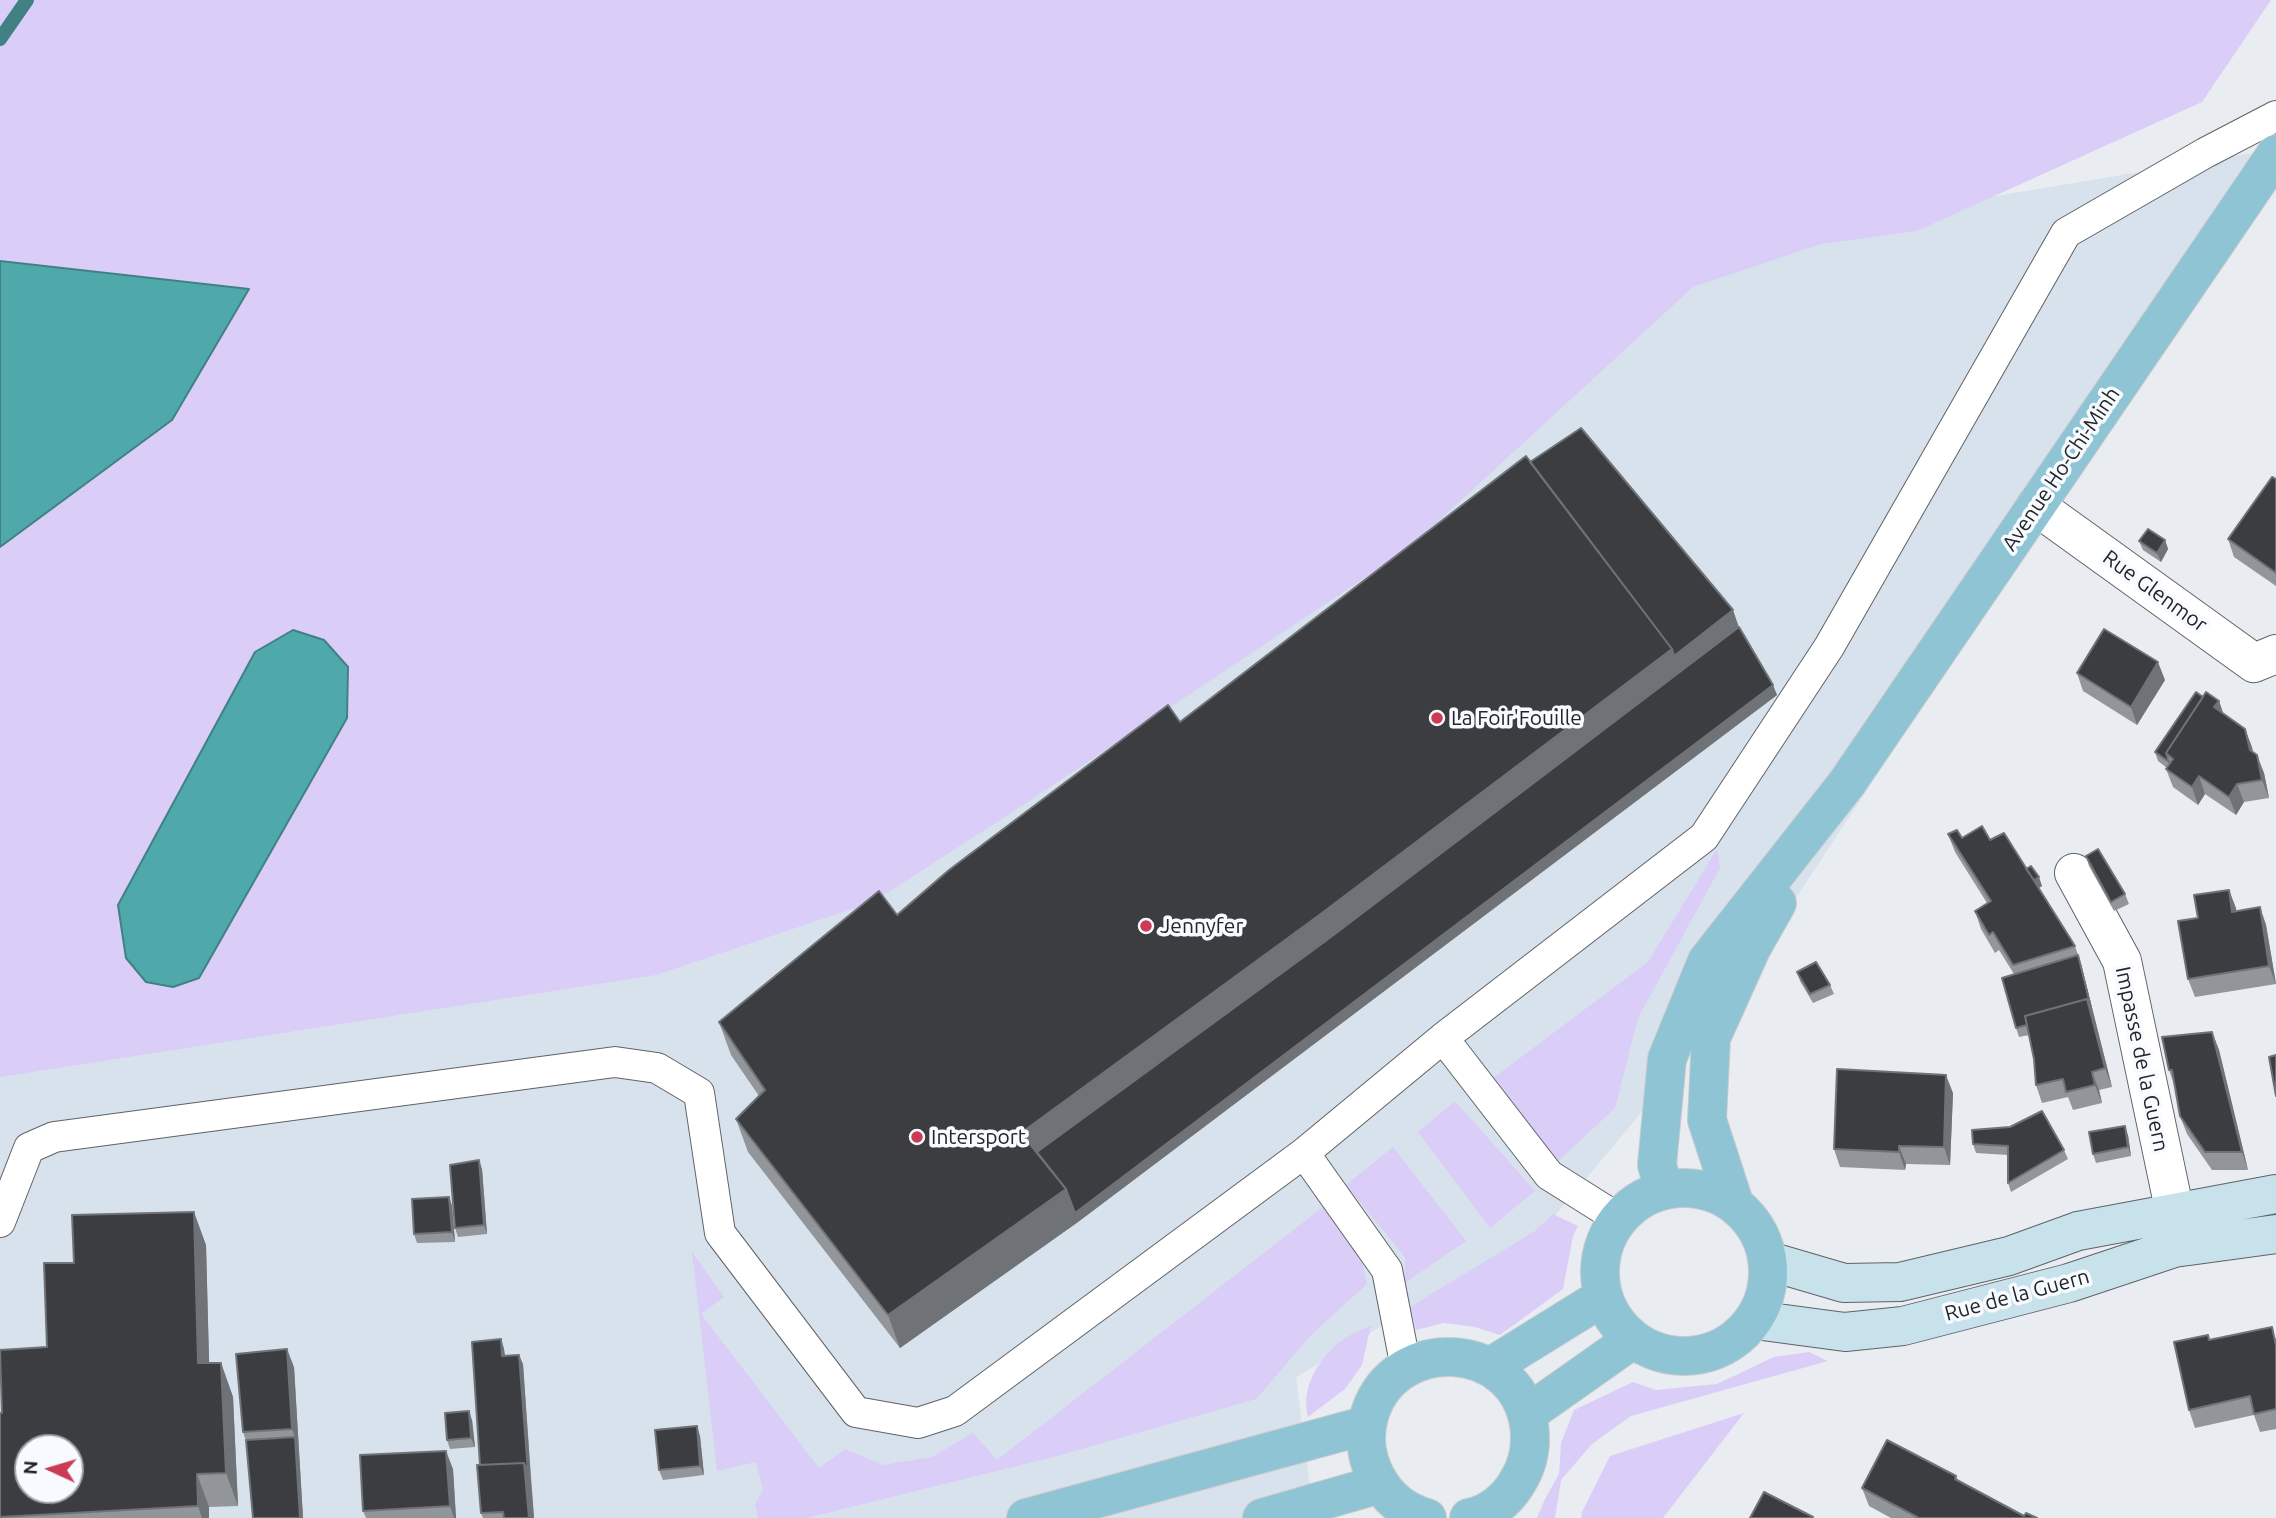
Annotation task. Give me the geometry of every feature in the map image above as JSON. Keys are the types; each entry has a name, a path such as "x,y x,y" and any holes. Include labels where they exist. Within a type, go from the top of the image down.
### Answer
{"main road":[{"name":"Avenue Ho-Chi-Minh","path":"1664,1190 1657,1166 1667,1059 1707,961 1847,783 2276,155"},
{"name":"Avenue Ho-Chi-Minh","path":"1734,1203 1707,1120 1711,1038 1752,947 1847,783"},
{"path":"1691,1188 1718,1194 1734,1203 1754,1224 1769,1261 1769,1282 1764,1302 1755,1320 1735,1340 1711,1353 1684,1358 1657,1353 1632,1340 1614,1320 1603,1297 1600,1269 1605,1242 1619,1219 1639,1200 1664,1190 1691,1188"},
{"name":"Rue de la Guern","path":"1769,1261 1844,1283 1900,1282 2009,1256 2078,1231 2276,1194"},
{"name":"Rue de la Guern","path":"1755,1320 1845,1332 1903,1326 2069,1283 2174,1248 2276,1234"},
{"path":"1490,1367 1603,1297"},
{"path":"1527,1413 1632,1340"},
{"path":"1427,1518 1399,1505 1380,1484 1370,1466 1366,1446 1367,1425 1374,1402 1388,1382 1406,1368 1427,1358 1449,1356 1470,1359 1490,1367 1506,1379 1527,1413 1531,1440 1527,1467 1513,1490 1496,1506 1469,1518"},
{"path":"1026,1518 1367,1425"},
{"path":"1262,1518 1380,1484"}],"street":[{"name":"Rue Glenmor","path":"2036,506 2255,663 2276,654"},
{"name":"Impasse de la Guern","path":"2074,873 2122,961 2175,1213"}],"lane":[{"path":"0,1222 29,1148 54,1137 615,1062 657,1068 699,1093 720,1233 856,1412 918,1423 955,1411 1304,1153 1443,1038 1704,836 1829,647 2066,233 2205,153 2276,116"},
{"path":"1443,1038 1549,1175 1619,1219"},
{"path":"1304,1153 1387,1270 1406,1368"}],"shaded area":[{"path":"0,0 2271,0 2202,102 1917,231 1821,244 1693,287 1408,549 873,902 656,975 0,1077"},
{"path":"2276,149 2276,167 1704,1038 1542,1231 1296,1377 1314,1518 0,1518 0,1062 1687,248"},
{"path":"1717,849 1720,868 1638,1018 1615,1108 1555,1164 1488,1082 1648,962"},
{"path":"1455,1101 1535,1191 1490,1228 1418,1132"},
{"path":"1393,1147 1466,1241 1405,1283 1405,1257 1346,1185"},
{"path":"1323,1207 1361,1258 1367,1284 1312,1334 1256,1399 1061,1455 807,1518 758,1518 755,1504 763,1490 756,1462 717,1471 692,1252 724,1297 701,1314 819,1468 845,1449 883,1465 932,1457 973,1433 997,1460"},
{"path":"1553,1214 1578,1226 1573,1236 1563,1289 1500,1335 1475,1327 1444,1323 1416,1330 1410,1307 1535,1231"},
{"path":"1371,1325 1362,1365 1345,1389 1308,1417 1306,1407 1309,1387 1323,1359 1341,1341"},
{"path":"1809,1352 1828,1361 1631,1416 1592,1444 1561,1480 1555,1518 1537,1518 1559,1474 1561,1443 1574,1410 1633,1382 1656,1390 1717,1384 1774,1357"},
{"path":"1744,1413 1663,1518 1581,1518 1610,1456"}],"water":[{"path":"0,261 249,289 172,420 0,547"},
{"path":"293,630 324,640 348,667 347,718 199,978 173,987 146,982 126,958 118,905 255,652"}],"building":[{"path":"1581,428 1733,610 1674,656 1672,649 1530,462"},
{"path":"1526,456 1672,649 1318,916 1021,1133 1066,1189 888,1315 736,1119 765,1090 719,1022 879,891 897,915 949,870 1168,705 1180,722"},
{"path":"2272,477 2276,479 2276,573 2228,539"},
{"path":"2148,529 2165,540 2157,553 2139,541"},
{"path":"1739,627 1773,685 1075,1213 1066,1189 1037,1152 1327,940"},
{"path":"2104,629 2158,662 2131,707 2077,673"},
{"path":"2196,692 2203,697 2166,753 2169,762 2155,752"},
{"path":"2206,692 2219,701 2214,707 2245,729 2250,750 2257,755 2262,780 2237,784 2229,797 2199,776 2192,787 2166,769 2173,759 2166,753"},
{"path":"1982,826 1990,840 2004,833 2075,946 2013,965 1993,932 1989,935 1975,911 1991,901 1948,834 1957,830 1962,838"},
{"path":"2098,849 2125,894 2111,902 2086,856"},
{"path":"2031,866 2039,877 2034,880 2026,869"},
{"path":"2229,890 2232,912 2260,907 2269,966 2188,979 2178,921 2198,918 2194,895"},
{"path":"2078,955 2091,1008 2087,999 2025,1016 2027,1025 2016,1028 2002,978"},
{"path":"1816,962 1830,985 1810,994 1797,972"},
{"path":"2087,999 2105,1068 2092,1072 2095,1085 2066,1092 2063,1079 2036,1085 2034,1059 2025,1016"},
{"path":"2212,1032 2242,1152 2205,1152 2180,1116 2172,1070 2169,1070 2162,1037"},
{"path":"2276,1055 2276,1096 2269,1057"},
{"path":"1837,1069 1946,1075 1944,1147 1899,1146 1899,1152 1834,1149"},
{"path":"2042,1111 2064,1150 2008,1183 2008,1146 1973,1144 1972,1130 2010,1127"},
{"path":"2125,1126 2128,1147 2093,1154 2089,1132"},
{"path":"479,1160 484,1225 455,1228 450,1165"},
{"path":"449,1197 452,1232 414,1234 412,1199"},
{"path":"194,1212 198,1363 221,1363 226,1473 197,1474 198,1506 0,1517 0,1350 47,1347 44,1263 74,1263 72,1215"},
{"path":"2272,1327 2276,1346 2276,1409 2254,1414 2250,1396 2189,1410 2174,1342 2208,1335 2209,1340"},
{"path":"501,1339 502,1356 519,1355 528,1472 524,1463 480,1465 472,1342"},
{"path":"287,1349 292,1429 243,1432 236,1354"},
{"path":"469,1411 471,1438 447,1440 445,1413"},
{"path":"697,1426 700,1466 659,1470 655,1430"},
{"path":"295,1437 300,1518 253,1518 246,1440"},
{"path":"1887,1440 2024,1516 2026,1513 2037,1518 1919,1518 1862,1488"},
{"path":"446,1451 450,1506 363,1511 360,1455"},
{"path":"524,1463 529,1518 504,1518 503,1512 481,1513 477,1465"},
{"path":"1764,1492 1813,1517 1750,1518"}],"waterway":[{"path":"0,39 27,0"}],"place":[{"name":"La Foir'Fouille","path":"1437,718"},
{"name":"Jennyfer","path":"1146,926"},
{"name":"Intersport","path":"917,1137"}]}
